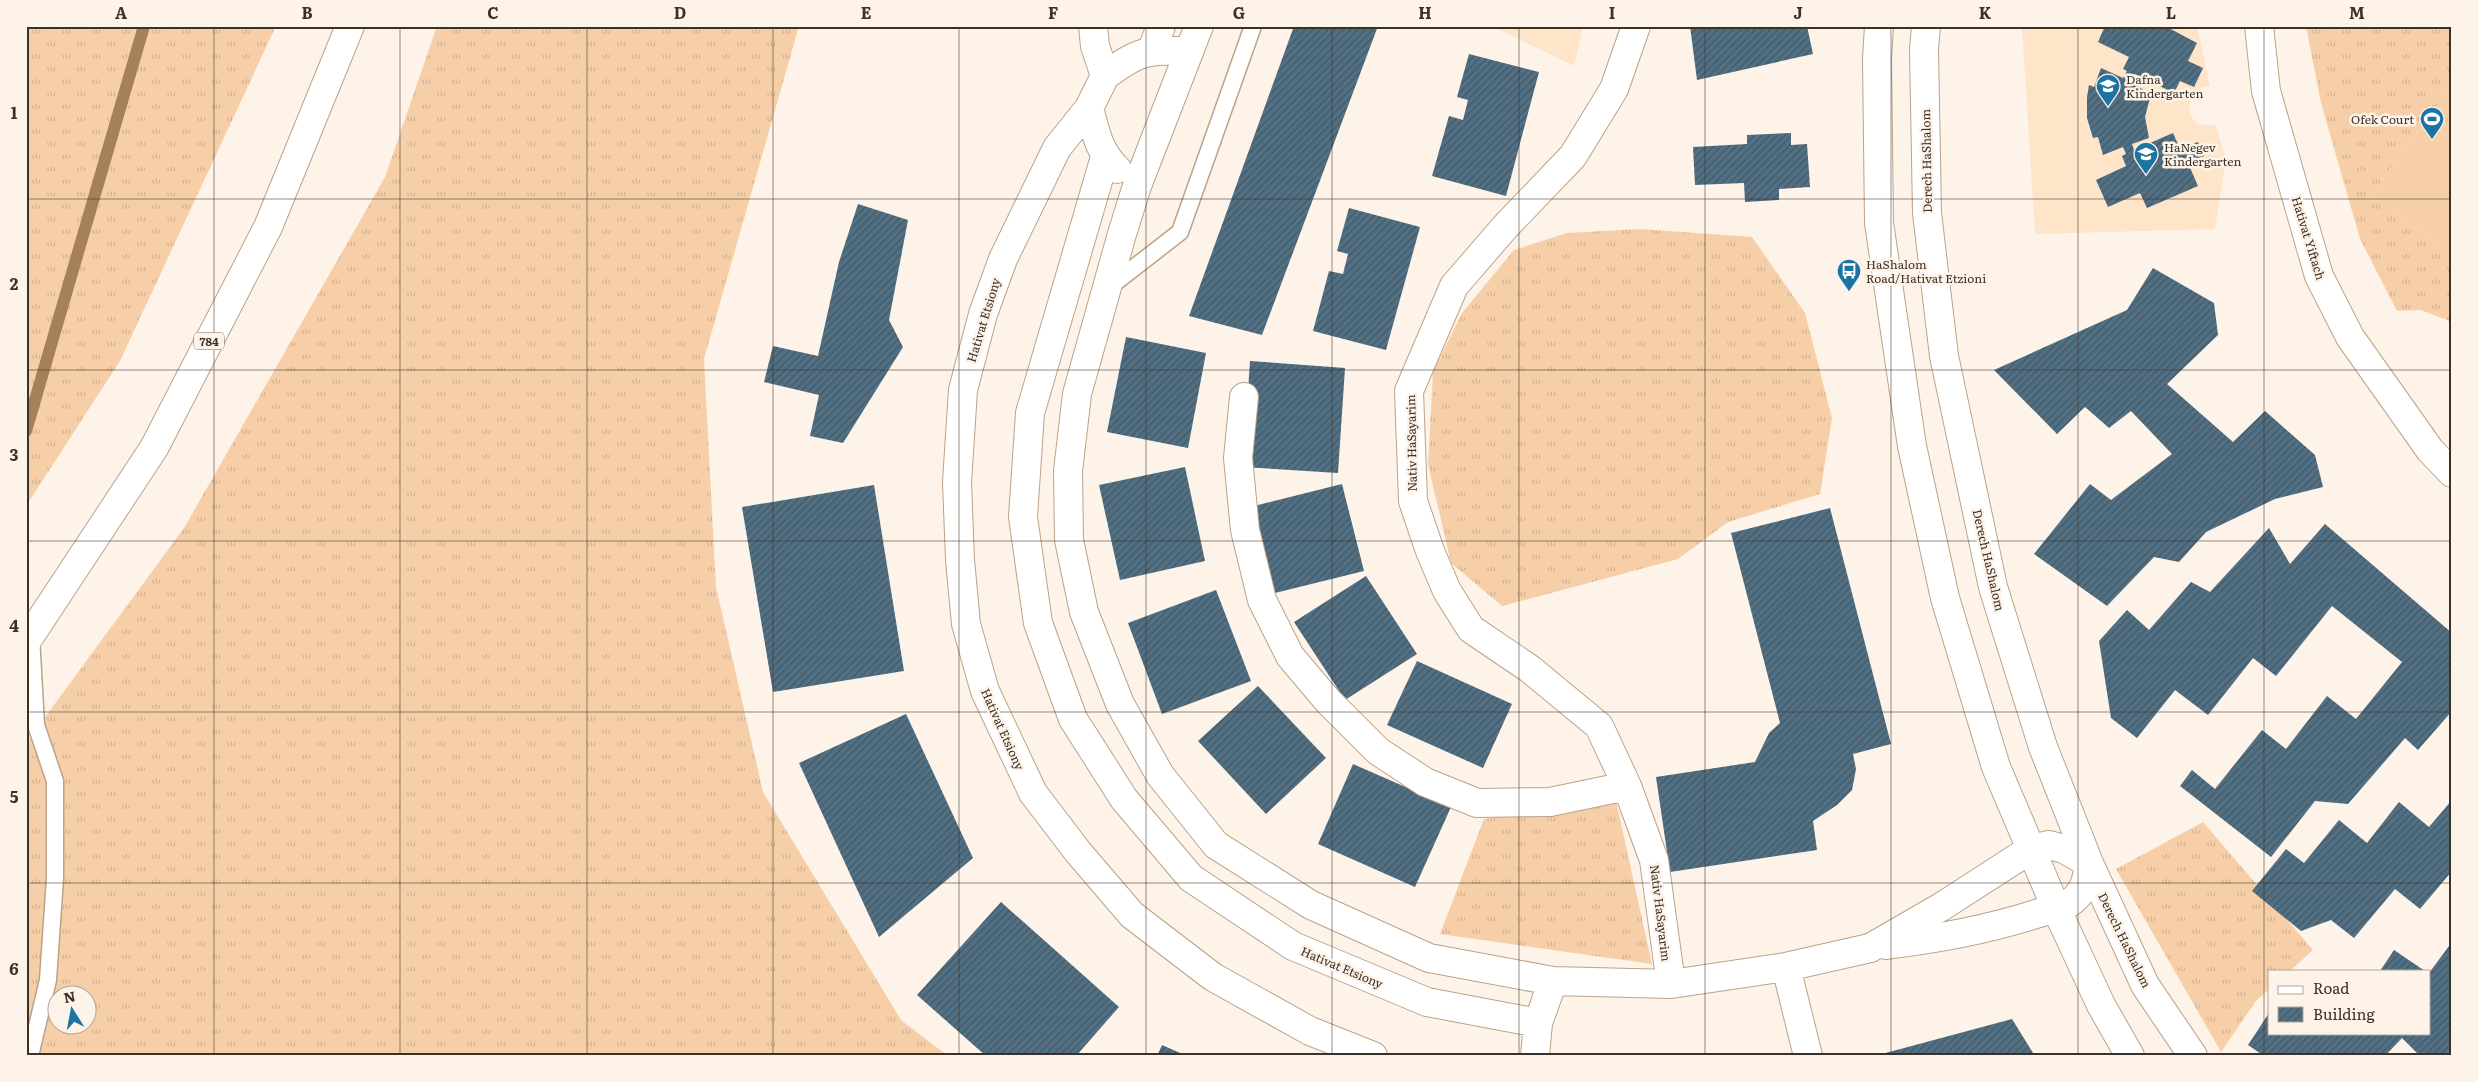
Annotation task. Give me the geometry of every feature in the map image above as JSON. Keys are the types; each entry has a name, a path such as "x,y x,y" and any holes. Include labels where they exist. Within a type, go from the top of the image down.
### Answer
{"street":[{"name":"784","path":"29,639 154,448 268,227 350,26"},
{"path":"1093,26 1095,46 1105,76"},
{"path":"1199,26 1137,186 1106,290 1078,394 1068,471 1069,540 1084,612 1120,704 1160,775 1216,845 1311,905 1430,958 1553,981 1671,984 1786,967 1870,948 1968,933 2071,902 2083,890 2089,863 2064,849 2049,845 2031,849 1941,907 1870,948"},
{"name":"Nativ HaSayarim","path":"1636,26 1614,89 1573,156 1505,227 1454,286 1409,391 1413,501 1430,552 1446,590 1471,629 1530,669 1599,726 1628,786 1654,860 1671,984"},
{"path":"1879,26 1877,59 1879,223 1912,446 1945,598 1996,767 2056,908 2101,1005 2130,1056"},
{"name":"Derech HaShalom","path":"1926,26 1924,49 1927,213 1944,356 1993,587 2043,747 2089,863 2145,985 2193,1056"},
{"name":"Hativat Yiftach","path":"2259,26 2266,91 2319,276 2350,337 2430,450 2452,473"},
{"name":"Hativat Etsiony","path":"1188,52 1157,38 1105,76 1089,108 1057,148 1003,259 983,314 963,390 957,482 960,560 966,624 985,691 1033,793 1078,852 1132,915 1213,977 1310,1032 1374,1056"},
{"path":"1089,108 1098,142 1105,157 1137,186"},
{"name":"Hativat Etsiony","path":"1105,157 1030,413 1022,518 1038,623 1074,719 1124,799 1191,878 1293,946 1427,1002 1538,1022"},
{"path":"1244,397 1238,458 1245,530 1262,600 1290,656 1334,707 1378,751 1425,782 1477,803 1550,802 1628,786"},
{"path":"1786,967 1808,1056"},
{"path":"1535,1056 1538,1022 1553,981"}],"lane":[{"path":"1106,290 1180,232 1253,26"},
{"path":"29,639 36,724 55,781 54,878 48,980 30,1056"}],"shaded area":[{"path":"1492,26 1583,26 1574,66"},
{"path":"2022,26 2197,26 2210,86 2202,87 2194,93 2190,100 2189,111 2193,119 2199,124 2216,126 2226,160 2215,229 2035,234"}],"green space":[{"path":"26,26 276,26 120,361 26,506"},
{"path":"437,26 799,26 704,359 716,587 763,792 901,1020 948,1056 26,1056 26,743 184,528 385,177"},
{"path":"2306,26 2452,26 2452,84 2371,196 2452,254 2452,322 2421,310 2397,311 2360,239 2321,103"},
{"name":"Ofek Court","path":"2452,84 2452,254 2371,196"},
{"path":"1640,229 1752,237 1805,313 1832,418 1820,494 1728,522 1678,559 1502,606 1451,563 1428,464 1433,372 1462,313 1514,250 1567,233"},
{"path":"1616,801 1652,964 1440,934 1484,819"},
{"path":"2203,822 2313,950 2291,970 2268,970 2268,990 2256,1001 2221,1052 2116,869"}],"building":[{"path":"1294,26 1378,26 1262,335 1189,316"},
{"path":"1690,26 1807,26 1813,54 1697,80"},
{"path":"2105,26 2165,26 2197,43 2188,61 2203,68 2194,87 2180,81 2174,93 2135,74 2131,83 2151,94 2145,117 2149,138 2132,144 2134,150 2173,133 2180,149 2198,142 2204,156 2188,163 2198,186 2147,208 2140,193 2108,207 2096,180 2126,166 2122,156 2126,154 2123,147 2103,155 2098,137 2093,138 2087,118 2089,85 2094,87 2101,68 2123,78 2127,71 2123,69 2129,57 2098,42"},
{"path":"1469,54 1539,72 1506,196 1432,176 1449,116 1463,120 1468,100 1457,97"},
{"path":"1791,133 1791,145 1807,144 1810,187 1779,189 1779,200 1745,202 1744,183 1695,185 1693,147 1747,144 1747,135"},
{"path":"858,204 908,220 889,320 903,347 843,443 810,436 819,395 764,382 773,346 818,356 839,262"},
{"path":"1349,208 1420,227 1386,350 1313,331 1329,271 1343,274 1348,254 1337,251"},
{"path":"2153,268 2214,303 2218,335 2167,384 2233,442 2265,411 2315,455 2323,487 2275,499 2206,532 2179,562 2154,557 2107,606 2034,554 2090,484 2111,500 2172,454 2131,411 2109,428 2085,407 2057,434 1994,370 2127,310"},
{"path":"1126,337 1206,353 1188,448 1107,432"},
{"path":"1250,361 1345,368 1338,473 1243,467"},
{"path":"1185,467 1205,561 1120,580 1099,485"},
{"path":"1342,484 1364,571 1275,593 1254,506"},
{"path":"874,485 904,671 773,692 742,507"},
{"path":"1830,508 1891,744 1853,754 1856,769 1852,790 1837,805 1813,821 1817,850 1670,872 1656,777 1755,762 1769,733 1780,723 1731,533"},
{"path":"2325,524 2452,633 2452,711 2418,750 2405,738 2348,804 2315,801 2271,857 2180,786 2192,770 2215,789 2262,730 2286,749 2327,696 2356,719 2402,662 2332,606 2276,676 2253,658 2208,715 2175,690 2137,738 2111,718 2099,641 2127,610 2149,630 2191,582 2210,592 2269,528 2290,564"},
{"path":"1366,576 1417,654 1345,700 1294,622"},
{"path":"1216,590 1251,681 1162,714 1128,623"},
{"path":"1417,661 1512,704 1483,768 1387,725"},
{"path":"1258,686 1326,758 1266,814 1198,741"},
{"path":"906,714 973,858 879,937 799,763"},
{"path":"1353,764 1451,807 1415,887 1318,844"},
{"path":"2452,800 2452,871 2420,909 2395,889 2354,938 2331,920 2301,931 2252,891 2286,849 2304,863 2339,820 2367,843 2399,802 2429,827"},
{"path":"1001,902 1119,1007 1076,1056 986,1056 917,995"},
{"path":"2452,942 2452,1053 2447,1056 2420,1056 2402,1038 2385,1056 2264,1056 2248,1045 2268,1015 2268,1034 2430,1034 2430,972"},
{"path":"2394,950 2424,970 2381,970"},
{"path":"2012,1019 2035,1056 1878,1056 1878,1055"},
{"path":"1162,1045 1187,1056 1157,1056"}],"waterway":[{"path":"26,431 144,26"}],"place":[{"name":"Dafna Kindergarten","path":"2108,107"},
{"name":"Ofek Court","path":"2432,140"},
{"name":"HaNegev Kindergarten","path":"2146,175"},
{"name":"HaShalom Road/Hativat Etzioni","path":"1849,292"}]}
